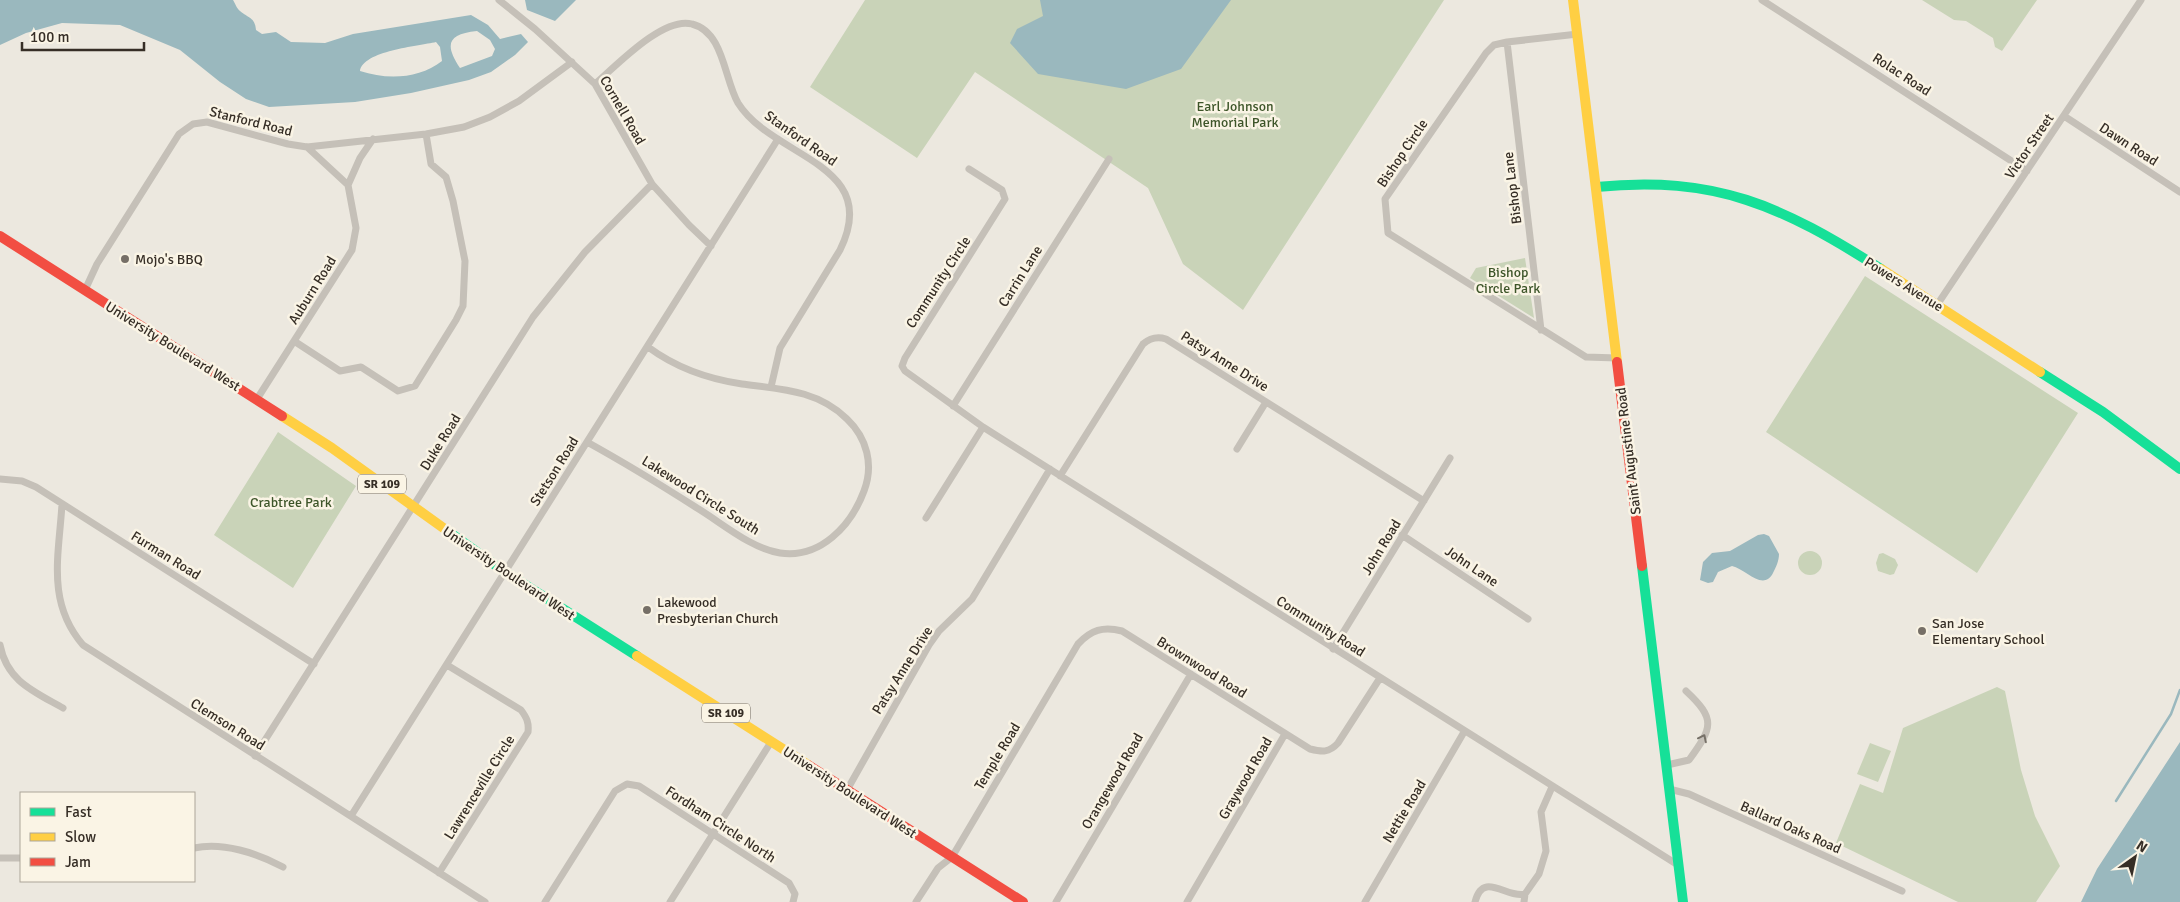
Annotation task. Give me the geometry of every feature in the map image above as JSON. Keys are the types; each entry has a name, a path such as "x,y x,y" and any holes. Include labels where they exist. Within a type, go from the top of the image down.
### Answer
{"main road":[{"name":"Saint Augustine Road","path":"1573,0 1683,902"},
{"name":"Powers Avenue","path":"1596,187 1657,182 1697,186 1736,194 1781,211 1805,223 1937,305 2103,412 2180,469"},
{"name":"University Boulevard West","path":"0,236 332,448 505,572 1023,902"}],"street":[{"name":"Cornell Road","path":"499,0 595,84 652,184 688,225 712,246"},
{"name":"Rolac Road","path":"1762,0 2027,171"},
{"name":"Victor Street","path":"1937,305 2140,0"},
{"name":"Stanford Road","path":"595,84 657,32 671,26 691,23 705,31 714,41 731,90 740,105 761,127 837,179 849,202 850,220 848,233 840,250 780,348 771,387"},
{"name":"Bishop Circle","path":"1578,34 1507,42 1494,45 1486,52 1385,200 1388,233 1586,357 1617,358"},
{"name":"Bishop Lane","path":"1507,42 1541,330"},
{"name":"Stanford Road","path":"85,290 90,276 128,214 186,127 199,122 206,122 288,144 307,146 426,134 464,127 490,117 519,101 572,62"},
{"name":"Dawn Road","path":"2064,116 2180,192"},
{"path":"294,341 340,371 361,366 398,391 414,386 456,320 462,306 465,261 446,176 431,164 426,134"},
{"path":"307,146 348,185 360,158 373,139"},
{"name":"Stetson Road","path":"351,816 778,139"},
{"name":"Carrin Lane","path":"953,406 1109,159"},
{"name":"Community Circle","path":"953,406 904,371 902,366 909,350 1005,199 1002,190 969,169"},
{"name":"Duke Road","path":"255,756 546,300 585,252 652,184"},
{"name":"Auburn Road","path":"257,399 355,244 356,228 348,185"},
{"name":"Patsy Anne Drive","path":"1060,476 1143,344 1149,339 1160,337 1424,501"},
{"path":"648,347 684,368 715,378 771,387"},
{"name":"Lakewood Circle South","path":"587,442 641,472 753,543 779,553 807,552 836,536 862,498 869,471 868,456 863,441 846,417 820,400 793,390 771,387"},
{"path":"1237,449 1266,402"},
{"name":"Community Road","path":"953,406 982,427 1678,865"},
{"path":"926,518 982,427"},
{"name":"John Road","path":"1333,649 1450,458"},
{"name":"Patsy Anne Drive","path":"847,790 929,645 939,631 972,599 1050,469"},
{"name":"Furman Road","path":"0,479 16,480 31,484 314,664"},
{"name":"Clemson Road","path":"62,504 57,588 62,613 72,633 92,652 485,902"},
{"name":"John Lane","path":"1402,535 1528,619"},
{"name":"Brownwood Road","path":"1104,628 1122,631 1285,734"},
{"name":"Temple Road","path":"916,902 938,868 952,857 1078,644 1086,635 1104,628"},
{"path":"0,645 3,659 14,676 40,696 63,708"},
{"name":"Lawrenceville Circle","path":"439,873 528,732 529,726 527,718 521,710 447,664"},
{"name":"Orangewood Road","path":"1056,902 1191,674"},
{"name":"Graywood Road","path":"1187,902 1285,734 1320,752 1333,749 1380,678"},
{"path":"1667,765 1689,760 1699,746 1709,723 1707,713 1686,691"},
{"name":"Nettie Road","path":"1365,902 1464,732"},
{"path":"670,902 771,742"},
{"name":"Fordham Circle North","path":"545,902 615,791 627,784 639,786 789,883 795,894 793,902"},
{"path":"1475,902 1478,894 1485,887 1495,887 1524,898 1539,874 1546,851 1542,812 1552,787"},
{"name":"Ballard Oaks Road","path":"1669,788 1689,794 1902,891"},
{"path":"195,848 218,846 266,858 283,867"},
{"path":"0,858 20,858"}],"green space":[{"name":"Earl Johnson Memorial Park","path":"865,0 1444,0 1243,310 1183,264 1148,188 975,72 917,158 810,87"},
{"path":"1922,0 2037,0 2002,51 1995,47 1993,38 1966,21 1954,20"},
{"name":"Bishop Circle Park","path":"1525,258 1534,318 1470,278 1476,268"},
{"path":"1865,276 2078,413 1977,573 1766,432"},
{"name":"Crabtree Park","path":"278,432 356,486 293,588 214,535"},
{"path":"1810,551 1819,554 1822,563 1819,572 1810,575 1801,572 1798,563 1801,554"},
{"path":"1883,553 1895,559 1898,565 1894,574 1890,575 1878,571 1876,563 1879,554"},
{"path":"1997,687 2005,691 2021,770 2035,816 2060,866 2036,902 1958,902 1836,843 1860,784 1883,793 1903,728"},
{"path":"1870,743 1891,751 1878,782 1857,774"}],"water":[{"path":"0,0 233,0 239,10 253,20 256,30 262,34 276,32 291,42 325,43 353,34 471,15 488,25 500,39 521,34 528,42 515,55 491,72 469,80 411,93 355,102 269,107 246,99 220,82 180,50 120,25 62,23 26,33 0,45","holes":["477,31 490,40 495,49 492,56 460,68 452,53 452,42 460,35","436,42 440,47 442,61 423,71 392,77 360,71 363,64 381,54 392,50"]},
{"path":"525,0 576,0 555,21 527,10"},
{"path":"1040,0 1231,0 1181,69 1126,89 1038,74 1010,43 1017,29 1043,16"},
{"path":"1764,534 1769,536 1779,554 1776,566 1769,578 1759,580 1732,566 1718,572 1713,582 1708,583 1700,580 1703,562 1712,553 1730,551 1758,535"},
{"path":"2180,742 2180,902 2081,902 2097,869"}],"waterway":[{"path":"2116,801 2171,714 2180,690"}],"traffic: fast":[{"path":"1596,187 1639,184 1677,186 1713,191 1746,200 1779,212 1812,228 1881,269"},
{"path":"2040,372 2103,412 2180,469"},
{"path":"449,532 505,572 637,656"},
{"path":"1642,566 1683,902"}],"traffic: slow":[{"path":"1573,0 1617,362"},
{"path":"1881,269 2040,372"},
{"path":"282,416 332,448 449,532"},
{"path":"637,656 808,765"}],"traffic: jam":[{"path":"0,236 282,416"},
{"path":"1617,362 1642,566"},
{"path":"808,765 1023,902"}],"place":[{"name":"Mojo's BBQ","path":"125,259"},
{"name":"Lakewood Presbyterian Church","path":"647,610"},
{"name":"San Jose Elementary School","path":"1922,631"}]}
